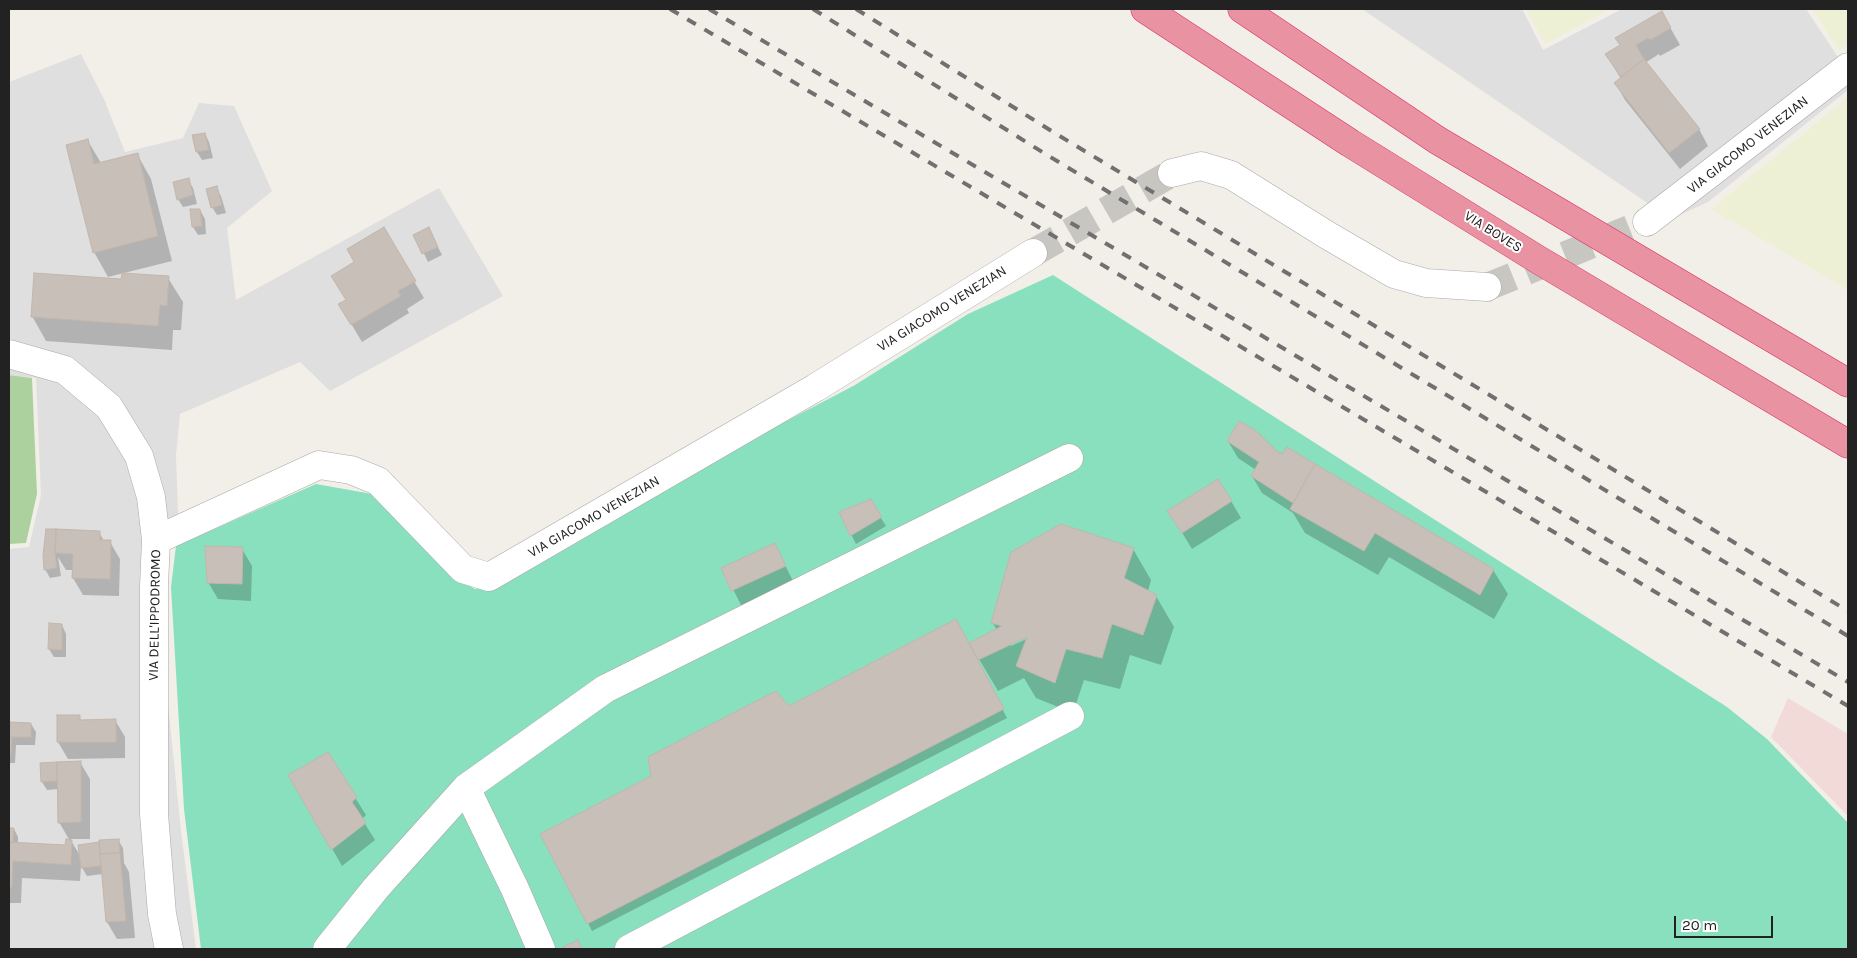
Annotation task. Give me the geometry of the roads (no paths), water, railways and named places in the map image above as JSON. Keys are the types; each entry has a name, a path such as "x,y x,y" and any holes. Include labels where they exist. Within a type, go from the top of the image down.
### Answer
{"highway":[{"name":"VIA BOVES","path":"1145,9 1350,143 1529,254 1848,444"},
{"path":"1242,9 1436,140 1848,384"}],"street":[{"name":"VIA GIACOMO VENEZIAN","path":"1647,222 1848,67"},
{"path":"1172,173 1201,166 1231,175 1326,235 1394,274 1426,283 1487,287"},
{"name":"VIA GIACOMO VENEZIAN","path":"156,540 319,465 351,470 378,481 463,569 489,578 815,388 1033,253"},
{"name":"VIA DELL'IPPODROMO","path":"9,354 65,370 109,407 139,456 151,497 156,540 154,586 154,814 162,914 169,949"},
{"path":"327,949 376,888 466,788 605,689 1069,458"},
{"path":"629,949 1070,716"},
{"path":"466,788 515,888 541,949"}],"tunnel":[{"path":"1033,253 1172,173"},
{"path":"1487,287 1647,222"}],"railway":[{"path":"670,9 1848,706"},
{"path":"709,9 1848,682"},
{"path":"813,9 1047,155 1848,636"},
{"path":"856,9 1058,135 1848,611"}]}
